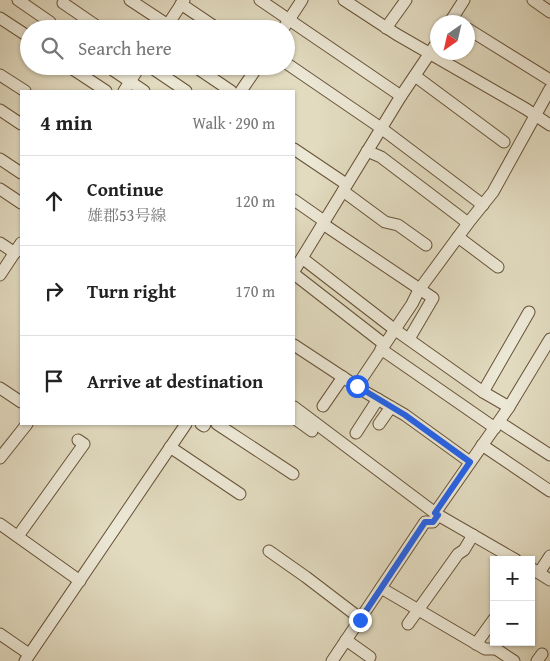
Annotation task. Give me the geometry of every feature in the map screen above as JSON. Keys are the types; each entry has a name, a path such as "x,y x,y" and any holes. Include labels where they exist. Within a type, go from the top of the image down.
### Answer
{"street":[{"path":"18,0 43,20"},
{"path":"130,0 157,20"},
{"path":"260,0 282,20"},
{"path":"295,271 381,128 430,53 386,28 360,4 344,0"},
{"path":"386,28 406,0"},
{"path":"456,15 463,0"},
{"path":"533,0 550,12"},
{"path":"288,20 300,1"},
{"path":"170,20 179,2 205,20"},
{"path":"63,3 87,20"},
{"path":"0,18 20,31"},
{"path":"295,30 401,96"},
{"path":"475,33 550,80"},
{"path":"442,60 550,125"},
{"path":"295,69 381,128 483,205"},
{"path":"0,75 23,90"},
{"path":"82,75 104,90"},
{"path":"116,75 127,86 141,90"},
{"path":"127,86 134,75"},
{"path":"163,75 185,90"},
{"path":"207,75 230,90"},
{"path":"242,90 252,75"},
{"path":"415,76 504,142"},
{"path":"357,386 412,304 419,290 498,184 550,90"},
{"path":"3,115 20,124"},
{"path":"295,150 385,222 398,225 418,234 426,245"},
{"path":"367,151 381,156 468,223"},
{"path":"0,159 20,172"},
{"path":"3,193 20,202"},
{"path":"295,201 419,290 433,298 409,339"},
{"path":"458,237 498,267"},
{"path":"0,242 18,248 0,273"},
{"path":"302,258 394,329 483,392 509,407"},
{"path":"295,274 383,346 497,425 550,455"},
{"path":"483,392 529,312"},
{"path":"383,589 425,522 433,522 436,514 470,462 509,407 550,339"},
{"path":"295,346 391,407 470,462"},
{"path":"323,406 343,377"},
{"path":"0,388 20,401"},
{"path":"356,433 378,399"},
{"path":"379,424 391,407"},
{"path":"295,408 436,514 471,538 508,556"},
{"path":"295,419 308,432"},
{"path":"0,458 26,425"},
{"path":"0,634 27,658 185,425"},
{"path":"219,425 293,474"},
{"path":"18,536 84,444 78,440"},
{"path":"482,445 550,491"},
{"path":"170,447 240,494"},
{"path":"0,524 80,581"},
{"path":"408,624 471,538"},
{"path":"270,551 360,618"},
{"path":"332,661 360,618 408,556"},
{"path":"535,571 550,556"},
{"path":"535,572 550,580"},
{"path":"383,589 488,651 496,649 514,661"},
{"path":"476,644 490,625"},
{"path":"346,640 370,657"}],"route":[{"path":"357,386 405,415 470,462 435,513 438,515 433,522 425,522 360,620"}]}
